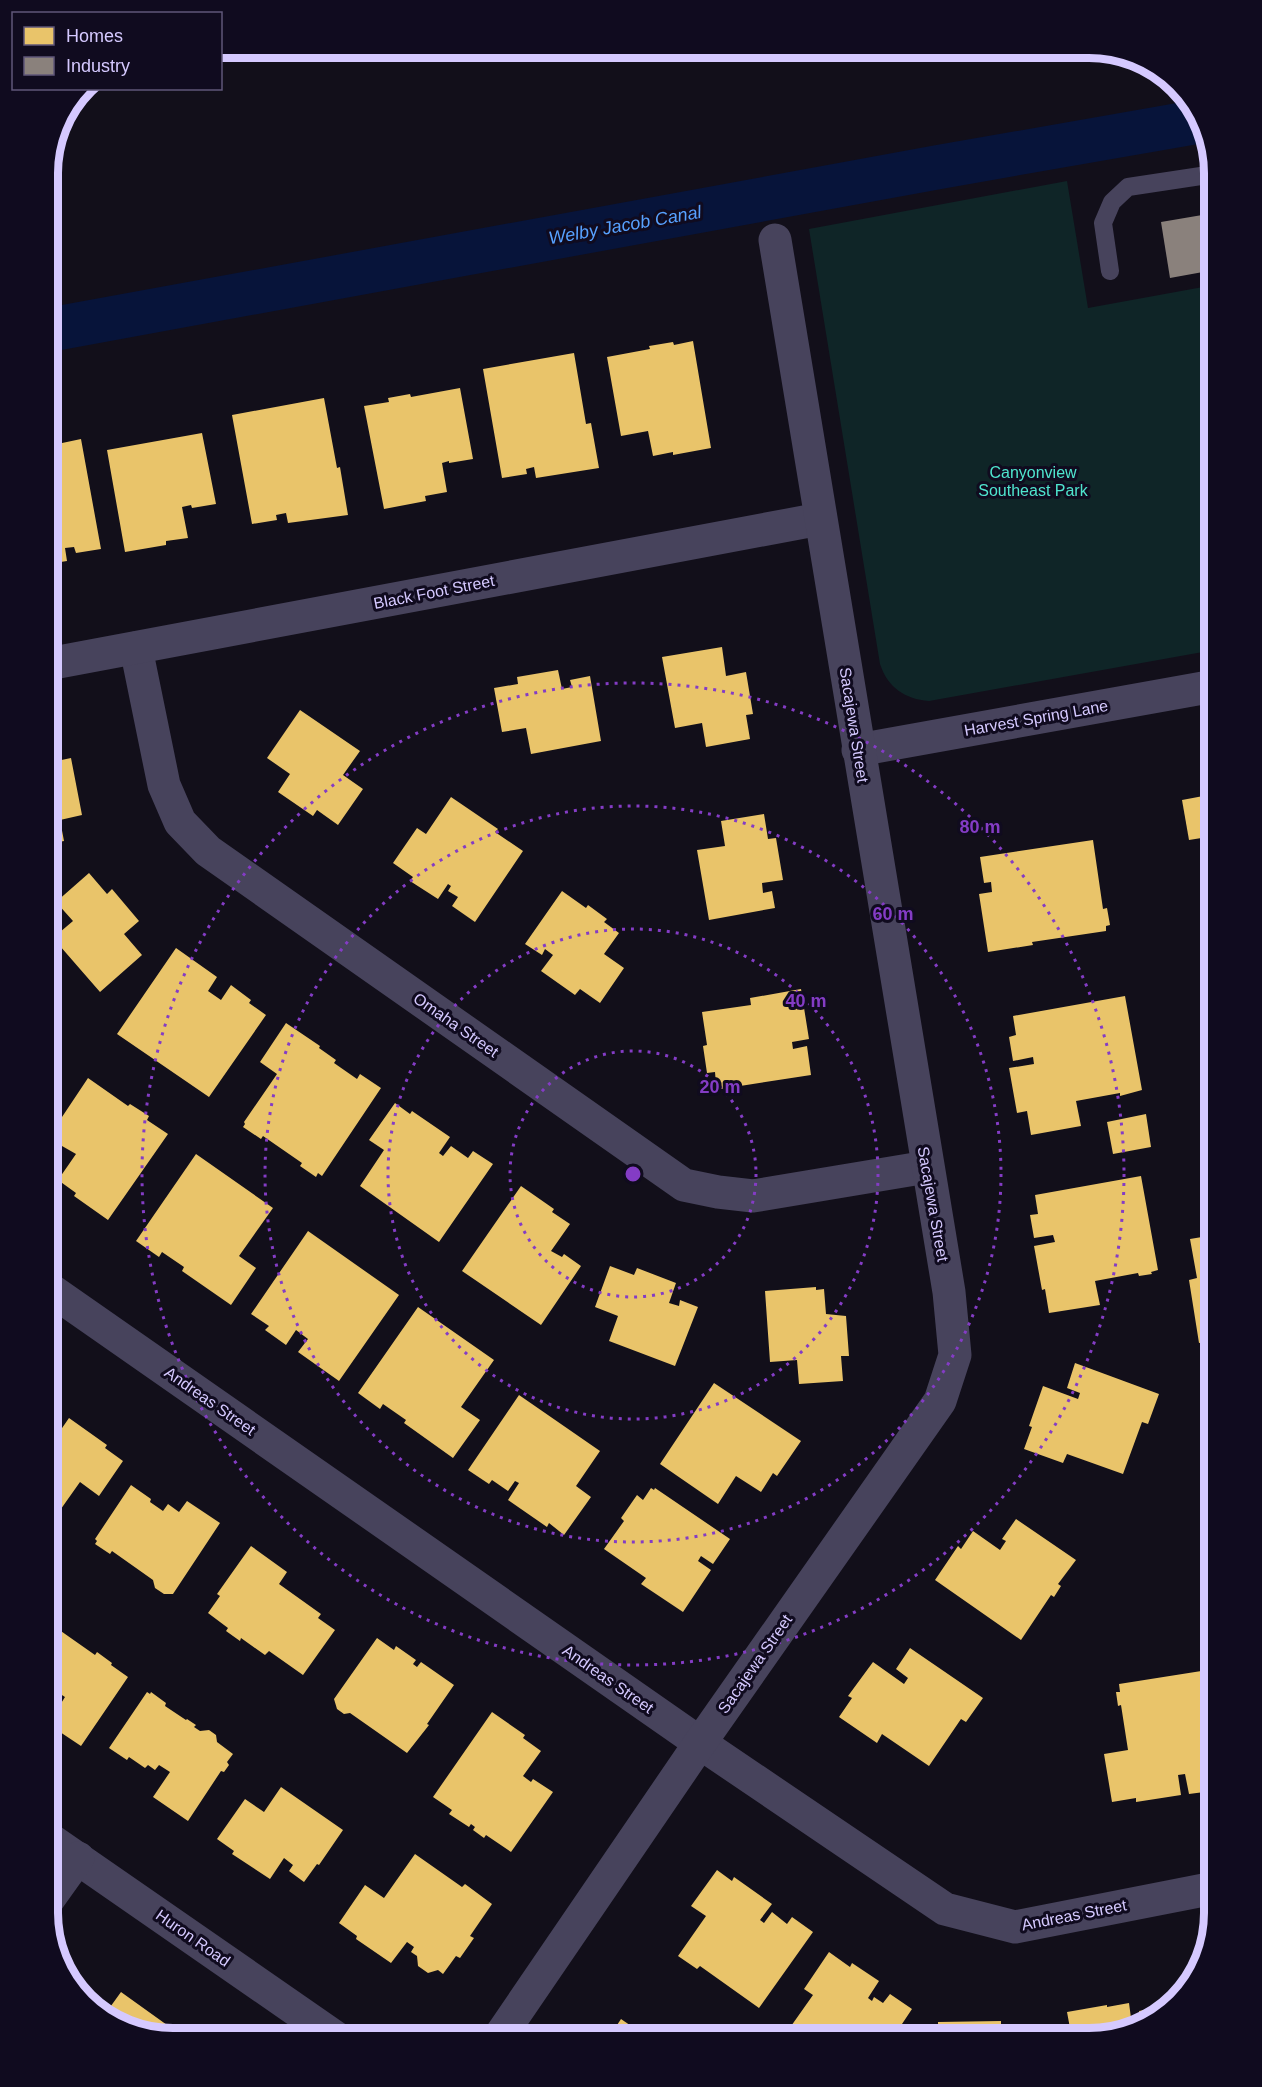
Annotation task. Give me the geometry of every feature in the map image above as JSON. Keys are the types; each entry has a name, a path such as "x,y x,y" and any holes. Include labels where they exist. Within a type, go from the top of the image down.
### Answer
{"street":[{"name":"Sacajewa Street","path":"506,2028 700,1743 940,1401 955,1355 949,1292 775,240"},
{"name":"Black Foot Street","path":"59,662 820,519"},
{"name":"Omaha Street","path":"136,648 164,785 180,822 208,851 684,1185 753,1196 927,1167"},
{"name":"Harvest Spring Lane","path":"858,750 1204,688"},
{"name":"Andreas Street","path":"58,1295 700,1743 945,1908 1015,1927 1204,1890"},
{"name":"Huron Road","path":"58,1845 322,2028"},
{"path":"58,1886 78,1858"}],"lane":[{"path":"1110,271 1103,223 1112,201 1128,187 1204,176"}],"green space":[{"name":"Canyonview Southeast Park","path":"1067,181 1088,308 1204,287 1204,652 929,701 912,698 893,686 880,664 809,229"}],"building: Homes":[{"path":"693,341 711,448 653,456 648,431 621,436 607,357 650,349 649,346 673,342 674,345"},
{"path":"574,353 586,424 591,423 599,468 536,478 534,467 526,469 527,474 502,478 483,369"},
{"path":"460,388 473,459 442,463 447,492 425,496 426,501 384,509 364,406 389,402 388,398 410,394 411,397"},
{"path":"324,398 337,468 340,467 348,515 288,523 286,513 276,515 277,520 252,524 232,415"},
{"path":"202,433 216,504 192,508 191,505 182,507 188,538 166,541 166,545 125,552 107,450"},
{"path":"81,439 101,549 76,553 74,547 65,548 67,561 59,562 59,444"},
{"path":"722,647 726,676 746,672 753,714 746,715 750,739 706,747 702,723 675,728 662,657"},
{"path":"558,670 562,689 572,687 570,680 590,676 601,741 531,754 526,728 502,732 494,688 518,684 517,677"},
{"path":"300,710 360,751 343,775 363,789 338,825 317,810 313,816 278,792 290,774 267,758"},
{"path":"71,758 82,815 60,820 64,841 59,842 59,761"},
{"path":"1204,796 1204,838 1189,840 1182,800"},
{"path":"451,797 498,829 495,832 523,851 475,922 452,906 458,897 448,891 451,886 448,884 438,899 410,881 413,877 393,863 417,828 426,834"},
{"path":"764,814 768,839 776,838 783,880 762,883 763,893 772,891 775,908 709,920 697,850 725,846 721,821"},
{"path":"1093,840 1103,909 1107,908 1110,925 1106,926 1106,931 1032,942 1033,945 988,952 979,894 992,892 991,882 984,883 980,857"},
{"path":"89,873 107,894 112,889 139,921 124,934 142,955 100,992 59,944 59,933 73,921 59,905 59,900"},
{"path":"562,891 586,908 588,905 607,919 604,922 619,933 604,954 624,968 600,1003 580,989 575,995 541,971 553,955 545,949 542,955 525,944"},
{"path":"176,948 217,977 208,991 221,1000 231,985 251,1000 249,1003 266,1015 209,1097 117,1034"},
{"path":"801,989 809,1039 792,1042 793,1049 807,1046 811,1075 721,1089 721,1084 716,1084 715,1072 707,1073 703,1046 707,1045 702,1012 751,1005 750,998"},
{"path":"1125,996 1142,1090 1120,1096 1120,1093 1076,1101 1081,1126 1031,1135 1027,1111 1017,1113 1009,1068 1034,1064 1033,1057 1013,1061 1009,1037 1016,1035 1013,1016"},
{"path":"286,1023 320,1046 319,1048 336,1060 334,1063 357,1079 360,1074 381,1088 322,1176 318,1173 316,1177 300,1166 302,1163 263,1136 261,1139 243,1127 244,1122 277,1074 260,1062"},
{"path":"88,1078 128,1106 130,1104 149,1116 147,1120 168,1134 108,1220 74,1196 76,1193 58,1180 76,1154 58,1144 58,1122"},
{"path":"395,1103 410,1114 412,1111 450,1137 439,1153 443,1156 451,1146 468,1158 473,1151 493,1164 439,1242 360,1186 384,1150 369,1140"},
{"path":"1146,1114 1151,1147 1113,1154 1107,1122"},
{"path":"196,1154 273,1208 239,1256 256,1268 231,1305 182,1271 184,1267 162,1252 159,1257 136,1241"},
{"path":"1141,1176 1158,1270 1151,1272 1152,1274 1139,1276 1138,1273 1095,1281 1100,1305 1049,1313 1045,1289 1042,1290 1034,1246 1055,1242 1053,1235 1034,1238 1030,1215 1038,1214 1035,1195"},
{"path":"521,1186 554,1209 552,1212 570,1224 551,1251 562,1257 564,1254 581,1266 541,1325 462,1271"},
{"path":"308,1231 399,1295 339,1381 298,1352 308,1339 296,1330 286,1345 265,1330 269,1326 251,1314"},
{"path":"1204,1237 1204,1342 1199,1343 1189,1280 1197,1278 1190,1239"},
{"path":"610,1266 634,1275 637,1268 676,1283 669,1303 679,1306 680,1300 698,1307 675,1366 609,1341 618,1316 595,1307"},
{"path":"816,1287 816,1290 824,1289 826,1314 846,1316 849,1356 841,1356 843,1381 799,1384 797,1360 770,1362 765,1291"},
{"path":"418,1307 494,1360 461,1407 480,1420 453,1458 404,1423 406,1420 383,1404 380,1409 358,1393"},
{"path":"1075,1363 1159,1394 1148,1424 1142,1422 1123,1474 1067,1454 1063,1463 1024,1449 1032,1427 1029,1426 1043,1386 1078,1399 1080,1393 1067,1388"},
{"path":"714,1383 801,1441 777,1476 773,1473 761,1492 736,1476 718,1504 660,1464"},
{"path":"519,1395 600,1451 576,1486 591,1497 564,1535 549,1523 547,1527 508,1500 519,1483 515,1481 508,1491 492,1480 489,1484 468,1470"},
{"path":"69,1418 107,1445 105,1448 123,1461 99,1496 80,1482 58,1513 58,1429 60,1431"},
{"path":"131,1485 163,1511 168,1504 179,1512 187,1501 220,1523 173,1594 164,1594 155,1588 153,1580 112,1551 110,1554 95,1544 97,1541 95,1539"},
{"path":"651,1488 654,1490 655,1488 730,1539 713,1564 701,1556 698,1561 711,1570 683,1612 641,1584 646,1578 604,1549 624,1521 621,1518 637,1495 643,1500"},
{"path":"1016,1519 1076,1560 1058,1584 1061,1586 1054,1597 1051,1595 1021,1640 935,1580 958,1546 961,1549 973,1531 1000,1550 1006,1541 1002,1539"},
{"path":"251,1546 287,1572 279,1584 321,1614 318,1618 335,1630 303,1675 269,1651 265,1655 241,1638 240,1641 226,1631 228,1628 208,1613 220,1596 217,1594"},
{"path":"58,1629 95,1655 97,1652 128,1677 81,1746 58,1731 58,1708 65,1697 58,1693"},
{"path":"377,1638 394,1650 396,1646 416,1660 413,1664 417,1667 421,1662 454,1685 427,1724 429,1725 407,1753 350,1713 344,1714 337,1709 334,1699"},
{"path":"910,1648 983,1698 966,1722 961,1719 929,1766 882,1734 877,1743 839,1717 852,1698 848,1696 873,1662 904,1684 908,1678 896,1669"},
{"path":"1204,1671 1204,1792 1189,1794 1185,1774 1178,1775 1181,1795 1136,1802 1136,1798 1112,1802 1104,1754 1128,1750 1121,1705 1118,1706 1116,1692 1120,1692 1119,1684"},
{"path":"147,1692 150,1694 151,1692 166,1703 165,1706 196,1725 194,1727 200,1731 209,1730 216,1735 217,1742 233,1754 227,1762 229,1765 224,1772 221,1771 188,1821 153,1797 170,1772 159,1765 155,1770 148,1765 145,1768 129,1757 127,1760 109,1748"},
{"path":"492,1712 525,1735 523,1738 541,1751 523,1776 531,1782 533,1779 553,1792 511,1852 486,1835 484,1838 473,1830 475,1827 471,1824 469,1827 449,1814 452,1810 433,1797"},
{"path":"281,1787 343,1830 319,1865 317,1864 304,1882 289,1871 293,1865 284,1858 270,1879 232,1854 234,1851 217,1839 245,1799 264,1812"},
{"path":"415,1854 462,1887 465,1884 492,1904 470,1936 474,1938 460,1958 456,1956 443,1974 438,1970 428,1973 418,1966 417,1956 411,1952 414,1947 407,1942 391,1963 356,1939 357,1936 339,1923 365,1885 384,1898"},
{"path":"717,1870 732,1881 734,1877 772,1904 760,1920 764,1923 772,1912 787,1924 792,1917 813,1932 759,2008 700,1966 697,1969 678,1956 706,1916 691,1906"},
{"path":"829,1952 850,1967 852,1963 879,1981 868,1998 872,2001 874,1997 883,2003 890,1994 912,2009 899,2028 790,2028 813,1995 804,1989"},
{"path":"121,1992 171,2028 136,2022 109,2009"},
{"path":"1129,2003 1131,2018 1140,2017 1104,2028 1070,2028 1067,2012 1107,2005 1107,2007"},
{"path":"1154,2008 1140,2017 1139,2011"},
{"path":"621,2019 634,2028 615,2028"},
{"path":"1001,2021 1001,2028 938,2028 938,2022"},
{"path":"1008,2027 1035,2028 1008,2028"}],"building: Industry":[{"path":"1204,215 1204,272 1170,278 1161,222"}],"waterway":[{"name":"Welby Jacob Canal","path":"59,328 1192,123"}]}
